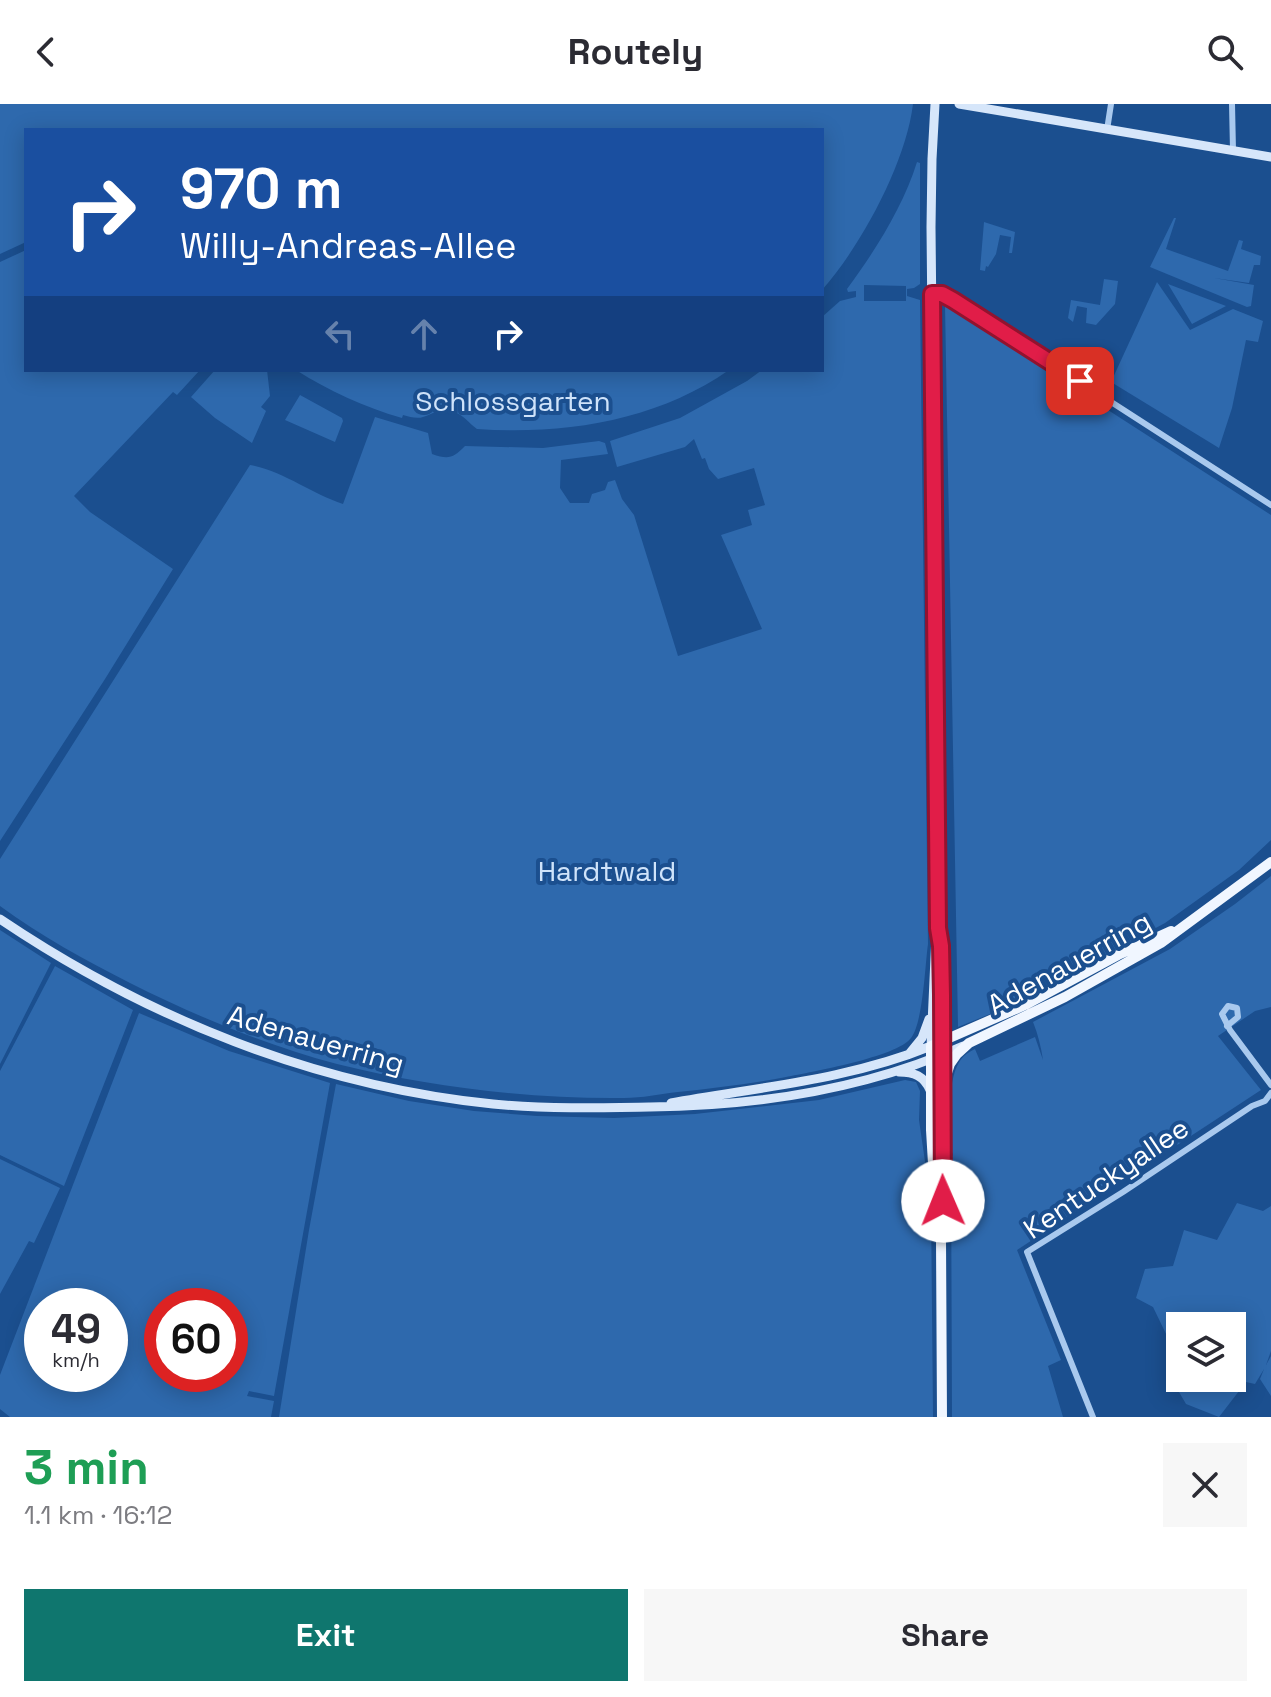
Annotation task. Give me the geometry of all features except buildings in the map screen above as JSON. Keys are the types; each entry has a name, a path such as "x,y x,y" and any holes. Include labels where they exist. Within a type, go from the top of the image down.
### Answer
{"main road":[{"path":"935,104 932,294 938,928 941,946 937,1044 931,1059 930,1090 935,1202 941,1239"},
{"path":"959,104 1107,130 1233,147 1271,157"},
{"name":"Adenauerring","path":"0,919 75,967 140,1002 216,1036 309,1067 411,1091 484,1103 581,1109 689,1107 811,1091 891,1072 943,1054 1075,991 1161,943 1271,862"},
{"name":"Adenauerring","path":"648,1107 799,1083 906,1056 1025,1005 1184,925"},
{"path":"938,928 934,946 933,1008 937,1044 943,1054 942,1417"},
{"path":"906,1056 922,1038 933,1008"},
{"path":"942,1088 950,1064 969,1043"},
{"path":"891,1072 919,1075 930,1090"}],"street":[{"path":"1107,130 1111,104"},
{"path":"1232,104 1233,147"},
{"path":"932,294 942,294 953,300 1271,505"},
{"path":"1227,1026 1271,1085"},
{"name":"Kentuckyallee","path":"1093,1417 1027,1252 1252,1106 1265,1101 1271,1093"}],"green space":[{"path":"0,104 913,104 901,152 880,203 852,251 824,288 824,128 24,128 24,243 0,254"},
{"name":"Hardtwald","path":"917,162 920,163 920,284 907,289 907,296 920,300 928,944 918,1020 911,1038 903,1045 872,1057 798,1075 638,1097 516,1094 443,1085 337,1064 231,1029 96,965 0,906 0,859 250,465 274,472 343,504 375,417 428,433 432,454 443,457 454,455 465,446 543,448 599,441 605,443 608,454 561,460 560,488 570,503 589,503 592,494 605,490 608,482 615,480 622,499 634,515 678,656 762,629 721,535 752,525 748,510 765,505 754,468 718,479 705,458 702,459 694,439 685,447 617,467 610,441 680,418 759,372 824,372 824,315 840,301 856,297 856,291 848,292 847,289 887,228","holes":["864,285 906,286 906,301 864,301"]},
{"path":"1174,218 1166,249 1228,271 1239,240 1243,241 1241,249 1261,256 1260,265 1254,265 1249,283 1214,278 1254,285 1251,306 1150,267"},
{"path":"984,222 1015,232 1012,253 1009,253 1011,237 1000,235 996,254 985,271 980,270"},
{"path":"24,251 24,372 198,372 177,395 173,392 74,496 90,512 173,569 0,841 0,262"},
{"path":"1104,279 1118,281 1115,304 1096,325 1086,323 1087,308 1077,306 1073,322 1068,318 1071,300 1100,305"},
{"path":"1157,282 1190,330 1233,309 1263,321 1258,342 1246,340 1232,408 1219,448 1111,382"},
{"path":"1168,284 1226,306 1192,324"},
{"path":"945,305 1271,515 1271,840 1239,870 1165,923 1017,1003 958,1027"},
{"path":"213,372 267,372 270,396 261,407 266,411 252,443 191,397"},
{"name":"Schlossgarten","path":"299,372 726,372 671,402 640,413 608,421 543,429 477,429 450,410 421,418 403,415 402,418 321,385"},
{"path":"300,395 342,418 335,442 285,420"},
{"path":"1271,876 1271,1007 1255,1011 1218,1036 1261,1090 1017,1250 1061,1360 1048,1366 1063,1417 952,1417 953,1155 950,1114 958,1064 975,1049 980,1061 1035,1037 1043,1060 1033,1022 1170,949"},
{"path":"0,930 51,963 0,1064"},
{"path":"55,966 133,1010 64,1186 0,1155 0,1071"},
{"path":"139,1013 229,1051 330,1083 274,1396 249,1391 247,1396 274,1401 271,1417 10,1417 0,1409 0,1375 24,1312 24,1392 128,1392 128,1288 33,1288"},
{"path":"905,1080 916,1082 920,1091 919,1120 931,1203 933,1417 279,1417 336,1084 409,1101 474,1111 614,1118 695,1114 819,1100"},
{"path":"0,1159 60,1188 34,1243 29,1241 0,1294"},
{"path":"1237,1203 1263,1211 1271,1206 1271,1351 1266,1365 1271,1356 1271,1396 1260,1379 1264,1369 1255,1384 1246,1382 1246,1312 1166,1312 1166,1334 1153,1307 1136,1298 1145,1269 1173,1266 1184,1230 1217,1240"},
{"path":"1179,1392 1238,1392 1219,1417 1186,1404"}],"route":[{"path":"943,1201 932,294 942,294 953,300 1080,381"}]}
